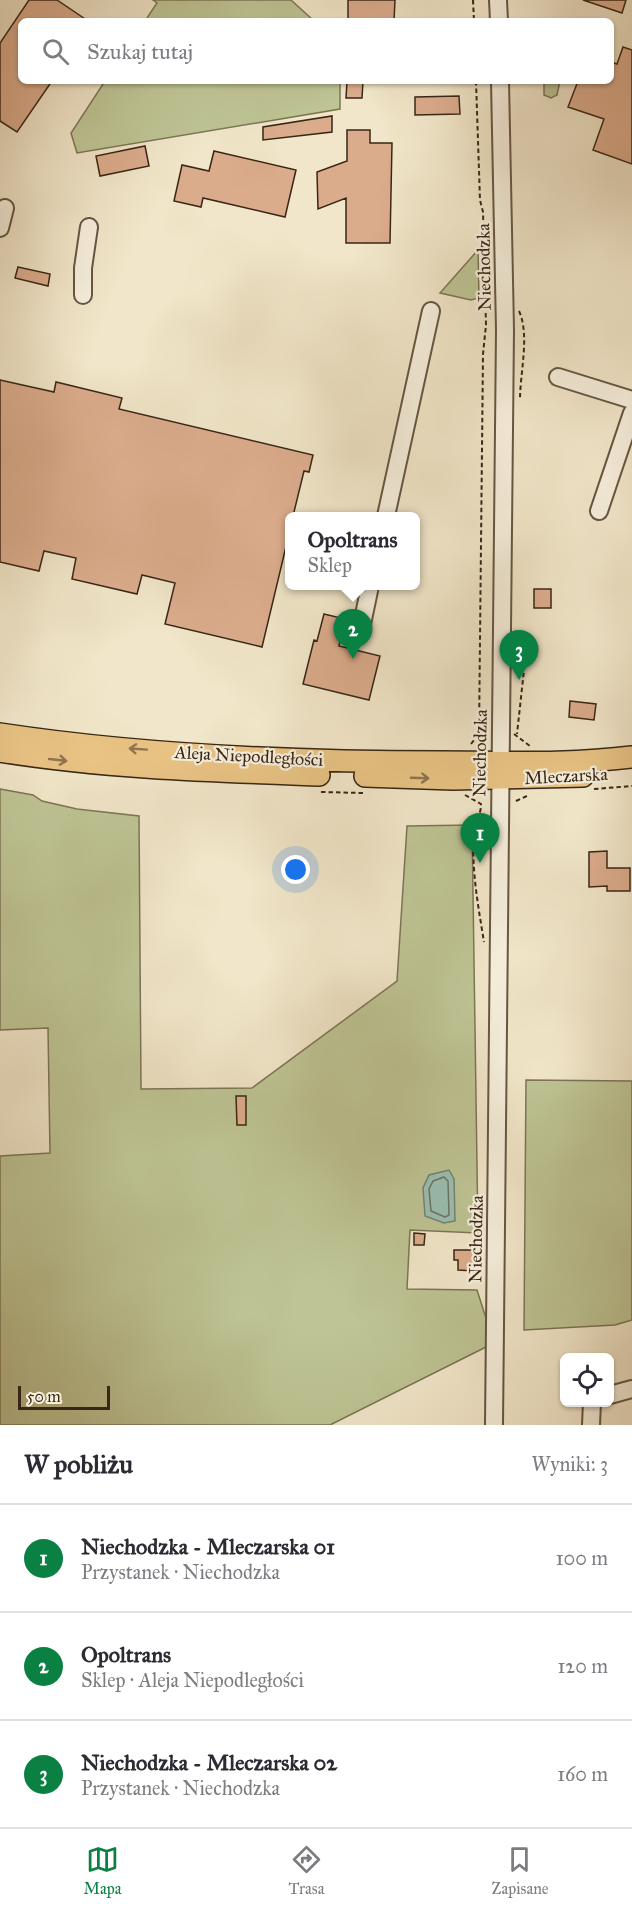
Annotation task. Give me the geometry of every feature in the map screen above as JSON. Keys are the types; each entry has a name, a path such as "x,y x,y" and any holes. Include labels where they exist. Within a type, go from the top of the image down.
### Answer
{"main road":[{"name":"Aleja Niepodległości","path":"0,734 64,744 256,758 500,771"},
{"name":"Aleja Niepodległości","path":"0,751 49,759 169,770 500,771"},
{"name":"Mleczarska","path":"500,771 632,757"},
{"name":"Mleczarska","path":"500,771 543,779 632,771"}],"street":[{"path":"498,0 499,18"},
{"name":"Niechodzka","path":"494,1425 505,330 500,84"},
{"path":"0,228 5,208"},
{"path":"83,295 83,268 89,227"},
{"path":"387,512 431,311"},
{"path":"558,377 632,400"},
{"path":"598,511 632,413"},
{"path":"361,629 369,590"},
{"path":"614,1394 632,1389"},
{"path":"591,1425 592,1407"}],"path":[{"path":"473,0 474,18"},
{"path":"476,84 486,325 483,354 480,519 479,734"}],"green space":[{"path":"153,0 291,0 311,18 147,18 157,3"},
{"path":"103,84 340,84 340,109 77,153 71,133"},
{"path":"544,84 559,84 557,95 551,98 544,95"},
{"path":"478,250 479,298 471,300 440,293"},
{"path":"0,789 33,795 42,801 77,809 139,816 141,1089 252,1088 397,981 407,826 472,825 478,1233 410,1230 407,1289 477,1290 494,1343 330,1425 0,1425 0,1156 50,1153 48,1028 0,1030"},
{"path":"526,1080 632,1081 632,1320 615,1325 524,1330"}],"water":[{"path":"449,1170 454,1179 455,1221 444,1223 425,1216 423,1188 429,1175"}],"building":[{"path":"29,0 57,0 84,18 18,18 18,84 50,84 17,132 0,121 0,43"},
{"path":"348,0 395,0 394,18 348,18"},
{"path":"583,0 626,0 622,13"},
{"path":"623,47 632,50 632,164 593,150 604,119 568,107 577,84 614,84 614,63 617,64"},
{"path":"347,84 363,84 362,98 346,98"},
{"path":"459,96 460,114 415,115 415,97"},
{"path":"332,116 332,132 263,140 263,127"},
{"path":"347,130 370,130 370,143 392,143 390,243 346,243 346,198 318,209 317,172 347,161"},
{"path":"145,146 149,166 100,176 96,156"},
{"path":"214,151 296,170 285,217 203,198 201,207 174,201 182,165 209,171"},
{"path":"18,267 50,274 48,286 15,278"},
{"path":"0,380 54,392 56,382 122,398 119,409 313,455 309,472 304,471 294,512 285,512 285,551 262,647 165,624 175,583 142,575 137,594 72,579 76,558 44,551 39,571 0,562"},
{"path":"534,589 551,589 551,608 534,608"},
{"path":"324,614 345,619 339,646 380,656 369,700 303,684 314,640 317,641"},
{"path":"570,701 596,704 594,720 569,717"},
{"path":"607,851 607,868 630,868 630,891 607,891 607,886 589,887 589,852"},
{"path":"236,1096 246,1096 246,1125 237,1125"},
{"path":"414,1233 425,1234 424,1245 414,1245"},
{"path":"454,1250 474,1250 474,1271 458,1270 458,1260 454,1260"}],"place":[{"name":"Opoltrans","path":"353,659"},
{"name":"Niechodzka - Mleczarska 02","path":"519,680"},
{"name":"Niechodzka - Mleczarska 01","path":"480,863"}]}
